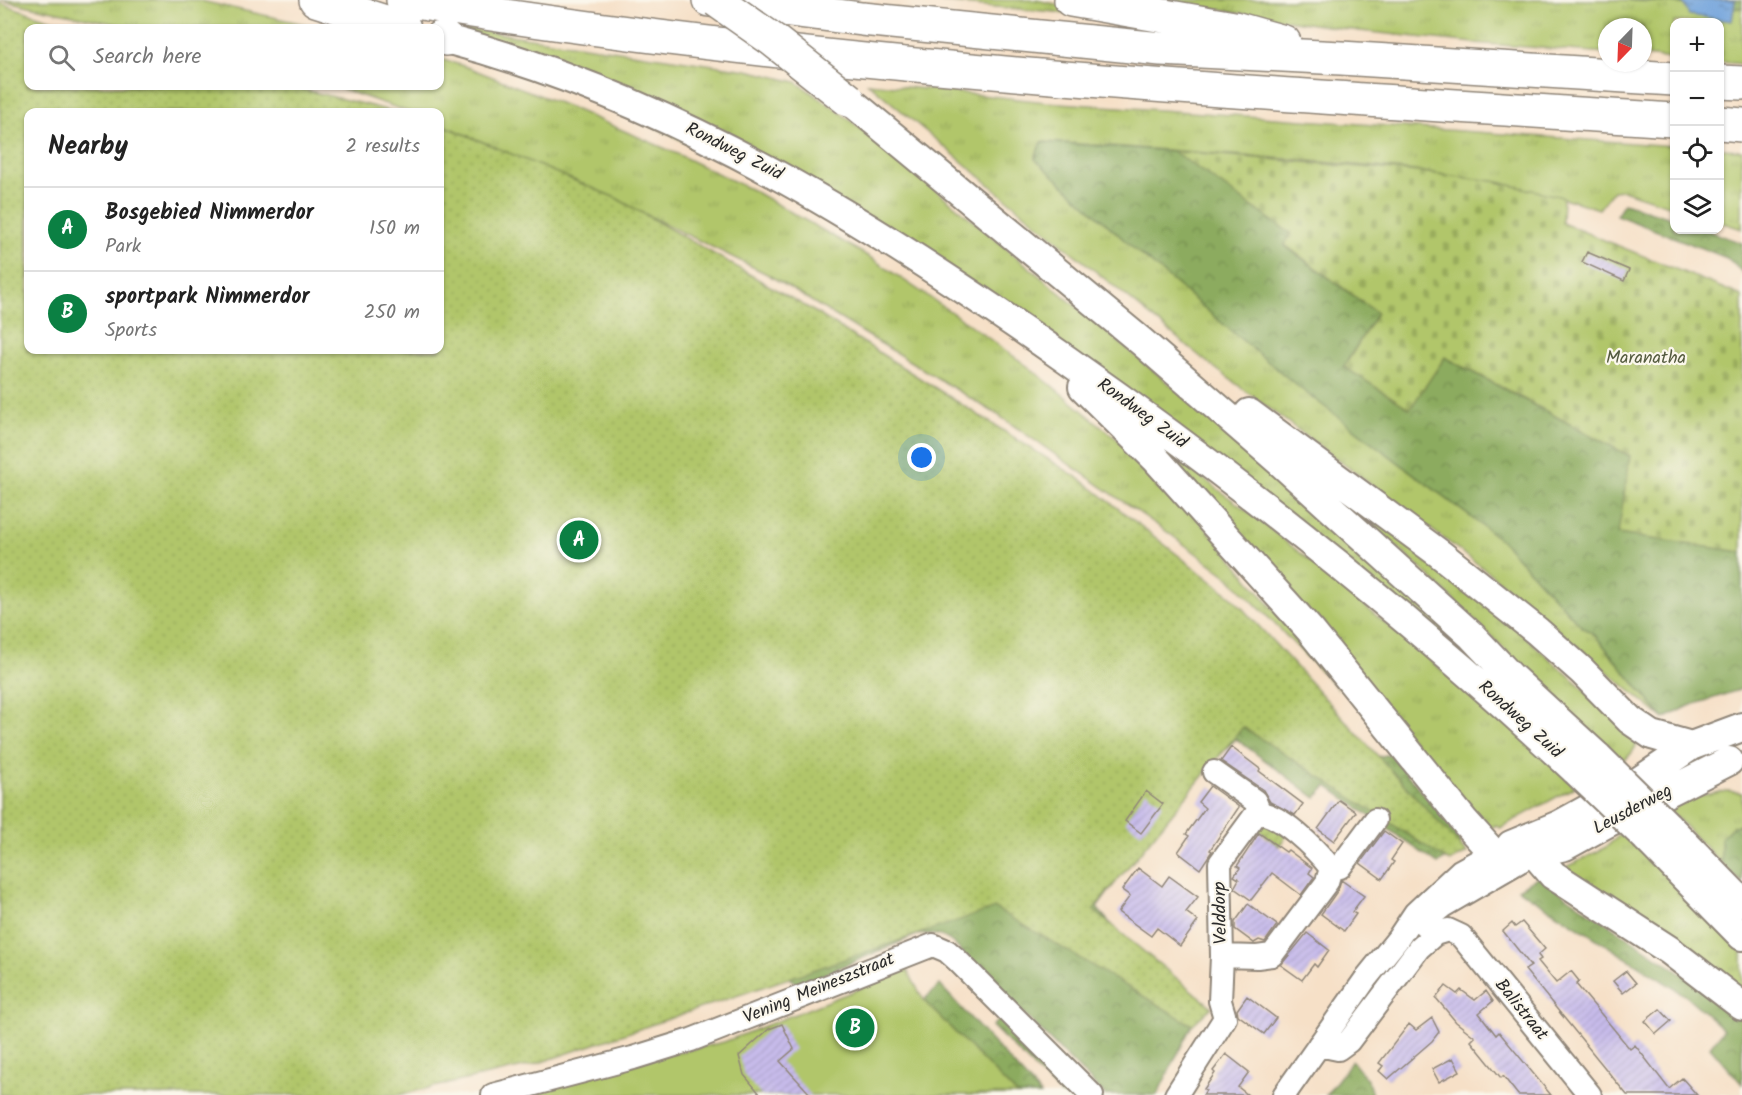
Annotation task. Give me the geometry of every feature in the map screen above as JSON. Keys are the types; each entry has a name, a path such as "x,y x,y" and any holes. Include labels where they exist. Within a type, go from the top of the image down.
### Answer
{"highway":[{"path":"316,0 392,24"},
{"path":"403,0 708,43 860,61 1144,86 1670,120"},
{"path":"707,0 862,19 1161,49 1670,79"},
{"path":"716,0 849,100"},
{"path":"1071,0 1234,28 1341,58"},
{"path":"1724,82 1742,83"},
{"path":"1724,123 1742,125"}],"main road":[{"name":"Rondweg Zuid","path":"444,38 527,64 637,106 745,157 801,187 900,246 1034,336 1218,470 1369,588 1458,664 1587,764"},
{"name":"Rondweg Zuid","path":"849,100 1142,342 1280,462 1405,575 1587,764 1657,831 1742,902"},
{"path":"1034,336 1155,458 1310,630 1465,822 1493,853 1534,853 1553,875 1669,950 1742,1006"},
{"path":"1142,342 1247,411 1440,554 1538,631 1582,671 1630,720 1652,735 1691,746"},
{"name":"Leusderweg","path":"1493,853 1559,825 1639,781 1691,746 1742,727"},
{"name":"Leusderweg","path":"1639,781 1736,759"},
{"name":"Leusderweg","path":"1534,853 1565,846 1736,759"},
{"name":"Leusderweg","path":"1534,853 1559,825"},
{"name":"Rondweg Zuid","path":"1657,831 1742,936"}],"street":[{"path":"1214,772 1255,801 1260,813 1266,813 1278,819 1323,858 1330,868"},
{"name":"Velddorp","path":"1176,1095 1225,1018 1220,1001 1222,956 1220,863 1256,814 1260,813"},
{"name":"Velddorp","path":"1222,956 1272,955 1327,882 1330,868 1340,867 1375,820"},
{"name":"Leusderweg","path":"1284,1095 1367,977 1397,940 1406,938 1419,917 1460,871 1493,853"},
{"name":"Leusderweg","path":"1419,917 1443,906 1534,853"},
{"name":"Balistraat","path":"1319,1045 1338,1050 1349,1041 1419,948 1435,934 1448,930 1461,936 1590,1095"},
{"name":"Vening Meineszstraat","path":"494,1095 691,1040 933,945 947,951 957,960 1092,1095"}],"green space":[{"path":"0,0 197,0 303,24 116,24"},
{"path":"914,0 1036,0 1124,18"},
{"path":"1153,0 1625,0 1742,8 1742,64 1724,62 1724,18 1670,18 1670,59 1652,57 1652,18 1598,18 1598,52 1360,31"},
{"path":"1625,0 1742,0 1742,8"},
{"path":"0,3 63,24 24,24 24,90 305,90 380,108 24,108 24,354 444,354 444,126 616,198 810,309 1083,481 1233,598 1467,853 1450,862 1243,727 1093,910 1212,1007 1192,1025 995,908 533,1065 398,1095 0,1095"},
{"path":"448,26 747,70 796,82 837,110 900,160 1203,412 1416,603 1489,673 980,286"},
{"path":"444,60 464,66 562,104 673,152 754,191 871,258 1030,368 1149,465 1221,545 1338,689 1231,579 998,415 767,274 592,188 444,126 444,108 397,108 345,90 444,90"},
{"path":"868,83 1046,102 1670,146 1670,206 1623,190 1613,191 1599,209 1522,188 1444,175 1365,166 1041,142 1035,158 1131,246 1300,388 1501,540 1583,628 1594,634 1664,719 1487,571 1207,362"},
{"path":"1041,142 1173,151 1290,233 1285,246 1377,313 1344,366 1444,357 1630,456 1619,534 1742,552 1742,689 1689,706 1664,719 1594,634 1583,628 1501,540 1300,388 1131,246 1035,159"},
{"path":"1724,149 1742,150 1742,229 1724,223"},
{"name":"Maranatha","path":"1173,151 1420,172 1493,181 1563,197 1562,223 1742,296 1742,552 1618,534 1630,456 1445,357 1410,409 1344,367 1377,313 1285,245 1290,233"},
{"path":"1624,203 1670,218 1670,234 1716,234 1742,243 1742,272 1727,258 1616,215"},
{"path":"1155,443 1250,513 1319,568 1554,764 1575,787 1500,828 1496,825 1489,829"},
{"path":"1323,481 1434,556 1639,738 1630,755 1621,762 1429,576"},
{"path":"1149,662 1365,760 1390,754 1457,833 1461,845 1438,864 1327,786 1316,798 1236,739 1192,783 1141,847 1097,908 1116,930 1204,1001 1157,1095 1105,1095 953,943 940,936 917,935 798,985 770,959"},
{"path":"1728,791 1742,793 1742,825 1733,826 1721,863 1663,804 1671,800"},
{"path":"1266,818 1288,834 1279,846 1257,829"},
{"path":"1742,825 1742,883 1721,863 1721,838 1733,826"},
{"path":"1621,834 1655,861 1742,950 1742,998 1561,870 1606,847"},
{"path":"1538,877 1742,1014 1742,1084 1710,1047 1723,1030 1719,1025 1685,995 1518,889"},
{"path":"907,970 925,1002 1017,1095 521,1095 661,1056 724,1042"},
{"path":"940,985 1041,1095 1017,1095 925,1002 926,998"},
{"path":"1004,1016 1084,1095 1061,1095 992,1026"},
{"path":"1352,1061 1368,1081 1372,1095 1326,1095"}],"water":[{"path":"1682,0 1735,0 1732,21 1724,18 1689,15"}],"building":[{"path":"1587,252 1629,270 1624,281 1582,262"},
{"path":"1231,747 1303,804 1295,815 1270,802 1263,790 1221,761"},
{"path":"1210,786 1239,807 1200,869 1178,852 1189,836 1186,834 1205,808 1198,802"},
{"path":"1146,791 1163,804 1141,833 1125,821"},
{"path":"1339,800 1356,812 1334,841 1318,829"},
{"path":"1384,831 1402,844 1391,860 1394,862 1382,879 1360,863"},
{"path":"1259,833 1312,868 1309,873 1314,877 1301,895 1272,873 1251,900 1234,888 1239,879 1234,876 1240,868 1237,866"},
{"path":"1138,868 1162,886 1169,876 1198,897 1186,912 1198,921 1180,946 1157,928 1151,936 1118,912 1130,896 1122,890"},
{"path":"1341,880 1364,896 1352,912 1356,914 1344,931 1321,914 1338,890"},
{"path":"1248,904 1277,925 1265,942 1259,940 1254,943 1235,929 1235,922"},
{"path":"1522,922 1545,949 1538,955 1541,959 1538,961 1556,983 1571,971 1579,981 1576,984 1630,1049 1635,1045 1669,1089 1682,1078 1697,1095 1627,1095 1525,970 1531,966 1503,931 1512,923 1515,927"},
{"path":"1307,933 1329,950 1317,967 1314,964 1302,980 1281,965"},
{"path":"1626,971 1636,983 1623,993 1613,981"},
{"path":"1446,986 1457,994 1461,990 1475,1000 1486,991 1493,1001 1479,1013 1496,1035 1499,1032 1551,1095 1518,1095 1503,1076 1501,1078 1471,1041 1475,1037 1456,1022 1436,998"},
{"path":"1247,996 1276,1018 1264,1034 1238,1015 1237,1010"},
{"path":"1660,1009 1671,1021 1656,1034 1645,1021"},
{"path":"1432,1018 1439,1032 1432,1041 1388,1079 1379,1071 1383,1066 1379,1063 1409,1024 1416,1030"},
{"path":"782,1024 794,1049 780,1061 811,1095 761,1095 744,1075 739,1056 769,1029"},
{"path":"1226,1054 1249,1072 1238,1087 1248,1095 1203,1095 1206,1090 1204,1089 1215,1073 1213,1071"},
{"path":"1453,1058 1460,1071 1439,1082 1432,1069"}],"place":[{"name":"Bosgebied Nimmerdor","path":"579,540"},
{"name":"sportpark Nimmerdor","path":"855,1028"}]}
